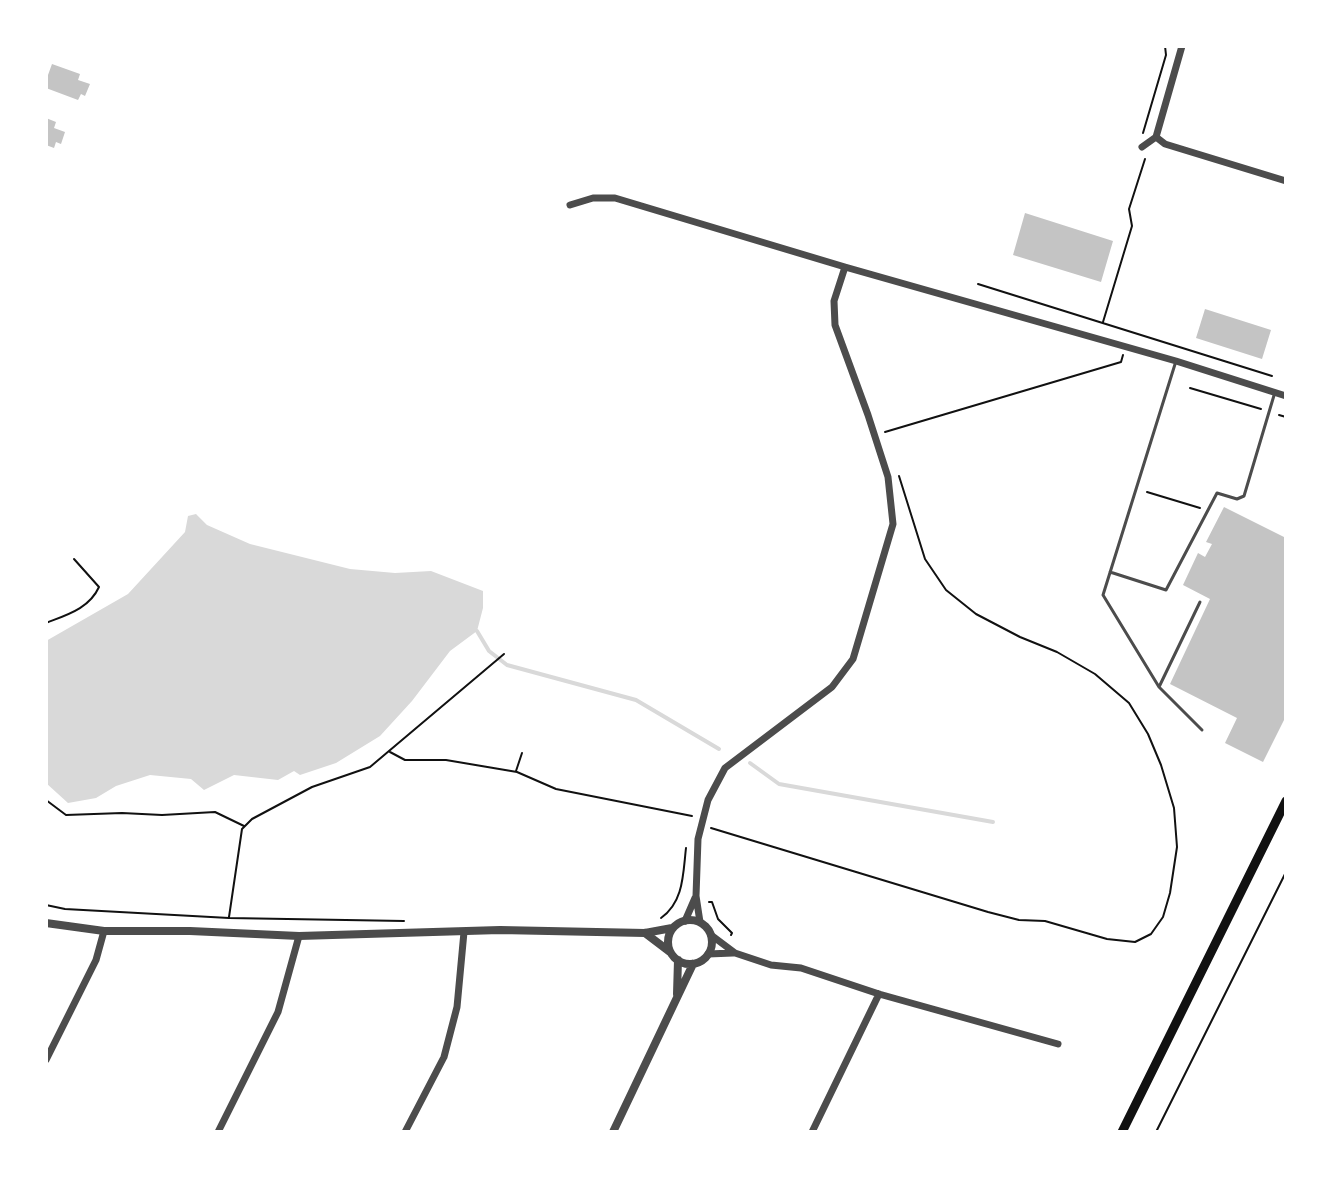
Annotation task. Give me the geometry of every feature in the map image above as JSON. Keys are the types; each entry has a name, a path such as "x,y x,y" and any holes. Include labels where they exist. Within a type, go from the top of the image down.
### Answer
{"main road":[{"path":"1122,1132 1286,801"}],"street":[{"path":"1144,145 1156,137 1182,46"},
{"path":"1156,137 1165,144 1286,181"},
{"path":"570,205 593,198 615,198 1176,361 1286,396"},
{"path":"700,922 696,899 698,839 708,800 725,768 832,687 853,659 893,524 888,477 835,325 834,301 845,267"},
{"path":"685,921 696,899"},
{"path":"46,923 104,931 299,936 500,930 645,933 672,928 685,921 700,922 709,930 711,948 704,959 688,965 645,933"},
{"path":"671,952 668,942 672,928"},
{"path":"46,1060 96,960 104,931"},
{"path":"405,1132 444,1057 457,1007 464,932"},
{"path":"711,935 735,953 771,965 801,968 879,994 1058,1044"},
{"path":"218,1132 278,1012 299,936"},
{"path":"708,954 735,953"},
{"path":"677,999 678,960"},
{"path":"613,1132 693,964"},
{"path":"812,1132 879,994"}],"lane":[{"path":"1176,361 1103,595 1159,687 1202,730"},
{"path":"1110,572 1166,590 1217,493 1237,499 1244,496 1275,392"},
{"path":"1159,687 1200,602"}],"path":[{"path":"1103,323 1132,226 1129,209 1147,150 1143,133 1166,55 1165,46"},
{"path":"978,284 1272,376"},
{"path":"885,432 1121,362 1126,347"},
{"path":"1190,388 1286,417"},
{"path":"710,828 988,912 1019,920 1045,921 1107,939 1135,942 1151,934 1163,917 1177,847 1174,808 1148,734 1129,703 1095,674 1057,652 976,614 946,590 925,559 898,474"},
{"path":"1147,492 1201,508"},
{"path":"46,623 81,608 99,587 74,559"},
{"path":"229,918 242,829 252,819 312,787 370,767 504,654"},
{"path":"389,751 405,760 446,760 516,772 556,789 692,816 695,808"},
{"path":"516,772 522,753"},
{"path":"46,800 66,815 215,812 245,826"},
{"path":"653,922 665,916 677,902 686,849"},
{"path":"1156,1132 1286,872"},
{"path":"696,899 712,902 718,919 732,933 724,946"},
{"path":"46,905 65,909 229,918 403,921"}],"shaded area":[{"path":"196,514 207,525 250,544 350,569 395,573 431,571 483,591 483,608 477,631 450,651 412,701 380,736 336,763 300,775 294,771 278,780 234,775 204,790 191,779 150,775 116,786 96,798 68,803 46,783 46,641 128,594 185,532 188,516"}],"building":[{"path":"52,64 80,74 78,80 90,84 85,96 81,94 78,100 46,88 46,74"},
{"path":"46,118 56,122 54,128 65,132 61,144 56,142 54,148 46,145"},
{"path":"1025,213 1113,241 1101,282 1013,255"},
{"path":"1205,309 1271,330 1262,359 1196,338"},
{"path":"1224,507 1286,538 1286,716 1263,762 1225,743 1237,718 1170,684 1210,599 1183,585 1198,553 1205,557 1212,544 1206,542"}],"waterway":[{"path":"477,631 489,651 507,665 636,700 719,749"},
{"path":"750,763 779,784 993,822"}]}
